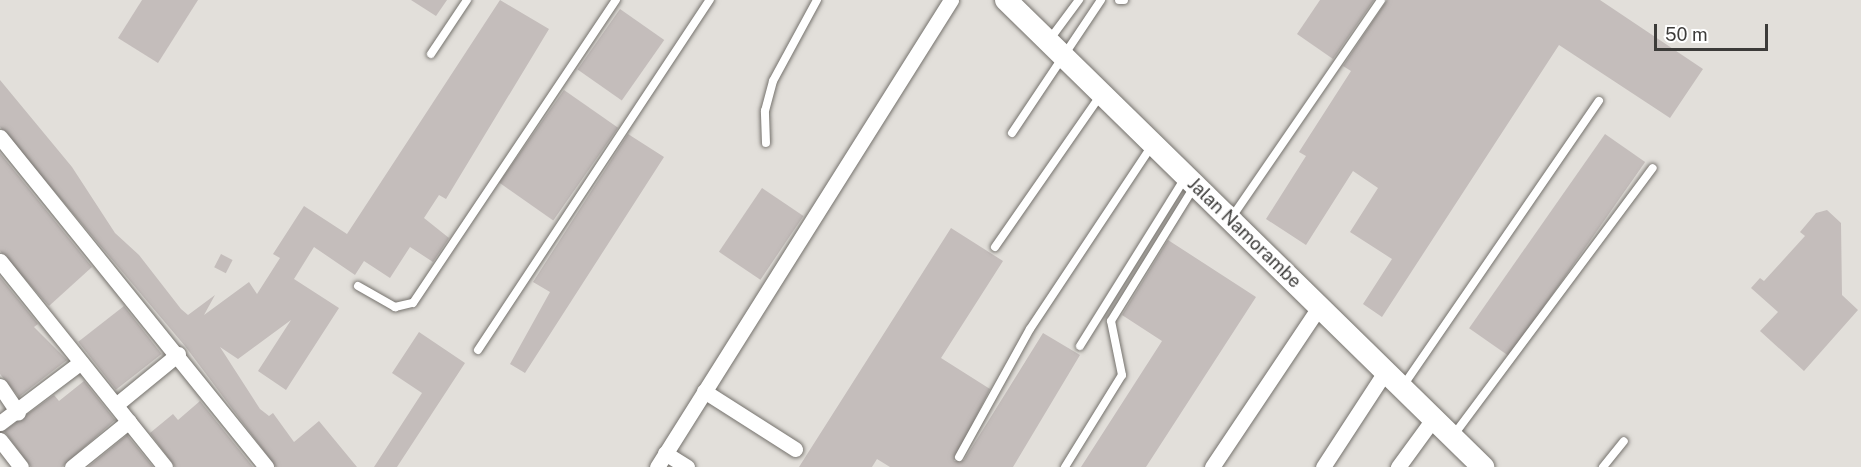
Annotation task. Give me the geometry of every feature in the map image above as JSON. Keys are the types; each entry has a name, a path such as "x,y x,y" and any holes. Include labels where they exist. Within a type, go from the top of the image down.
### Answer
{"main road":[{"name":"Jalan Namorambe","path":"1006,0 1152,146 1232,217 1319,307 1483,467"}],"street":[{"path":"657,467 951,0"},
{"path":"0,137 178,354 266,467"},
{"path":"0,261 117,404 165,467"},
{"path":"1212,467 1319,307"},
{"path":"117,404 178,354"},
{"path":"0,423 18,413 81,362"},
{"path":"1323,467 1385,372"},
{"path":"0,386 18,413"},
{"path":"704,391 795,449"},
{"path":"1398,467 1433,419"},
{"path":"72,467 129,421"},
{"path":"0,440 21,467"},
{"path":"665,453 687,467"}],"lane":[{"path":"431,54 467,0"},
{"path":"358,286 395,307 413,303 616,0"},
{"path":"766,143 765,111 773,81 817,0"},
{"path":"1012,133 1056,50 1079,0"},
{"path":"1056,50 1101,0"},
{"path":"1119,0 1124,0"},
{"path":"1232,217 1381,0"},
{"path":"478,350 707,1"},
{"path":"995,247 1101,94"},
{"path":"1402,387 1599,100"},
{"path":"959,457 1030,330 1152,146"},
{"path":"1452,437 1653,168"},
{"path":"1080,346 1191,181"},
{"path":"1065,467 1122,375 1111,321 1191,181"},
{"path":"1603,467 1624,441"}],"building":[{"path":"142,0 198,0 158,63 118,38"},
{"path":"411,0 447,0 436,16"},
{"path":"500,0 549,29 446,199 439,195 424,218 449,238 433,262 410,247 390,278 364,261 355,275 314,247 294,279 339,308 286,390 258,371 291,320 238,359 220,347 260,409 269,416 273,413 294,442 319,421 357,467 276,467 185,346 0,127 0,80 72,167 115,233 139,255 181,309 188,315 215,295 204,315 249,282 257,294 280,258 273,254 304,206 347,234"},
{"path":"1320,0 1374,0 1333,59 1297,34"},
{"path":"1387,0 1600,0 1703,69 1670,118 1559,45 1382,317 1363,304 1392,259 1350,232 1378,188 1353,171 1306,245 1266,219 1306,156 1299,152 1351,71 1343,66"},
{"path":"620,9 664,40 622,101 578,70"},
{"path":"564,90 618,128 553,220 499,183"},
{"path":"628,134 664,157 525,373 510,364 550,292 533,282"},
{"path":"1605,134 1645,162 1509,356 1469,328"},
{"path":"0,153 92,267 49,306 0,251"},
{"path":"762,188 803,216 760,280 719,252"},
{"path":"1827,210 1841,223 1842,295 1858,310 1804,371 1760,331 1778,312 1751,288 1760,278 1764,281 1805,236 1800,232 1816,213"},
{"path":"951,228 1003,261 941,358 990,389 954,461 964,460 1043,333 1080,355 1013,467 890,467 877,459 872,467 799,467"},
{"path":"1168,240 1256,297 1146,467 1081,467 1162,341 1122,315"},
{"path":"221,254 233,260 226,273 214,267"},
{"path":"0,277 38,324 34,327 67,360 19,397 0,374"},
{"path":"124,306 162,354 116,390 78,342"},
{"path":"419,332 465,363 397,467 374,467 422,393 392,373"},
{"path":"84,381 115,420 62,467 31,467 4,431 54,395 59,401"},
{"path":"200,401 253,467 175,467 150,433 173,414 178,420"},
{"path":"127,435 153,467 88,467"}]}
